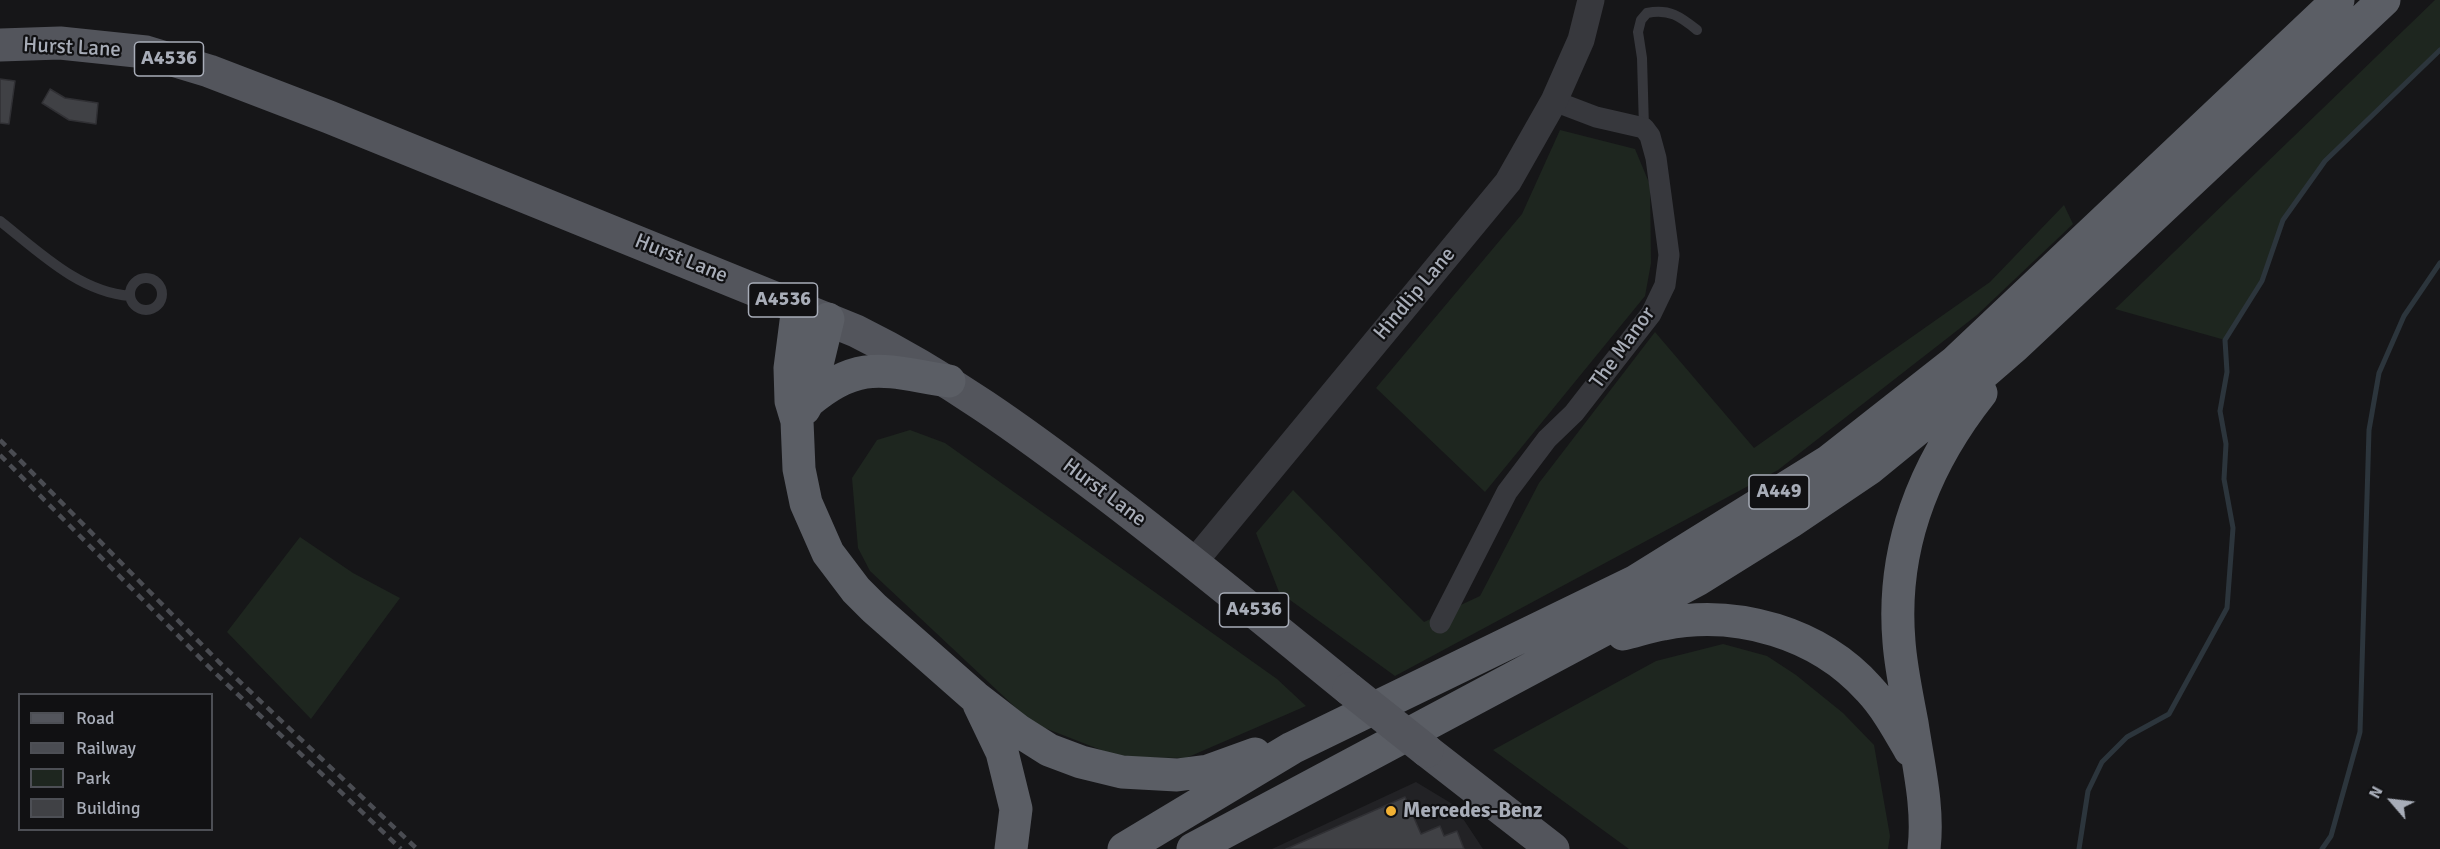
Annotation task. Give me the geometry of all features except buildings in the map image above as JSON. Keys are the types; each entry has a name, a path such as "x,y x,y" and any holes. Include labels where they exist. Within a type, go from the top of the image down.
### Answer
{"highway":[{"name":"A449","path":"1124,849 1292,748 1635,581 1829,461 1955,362 2338,0"},
{"name":"A449","path":"1193,849 1697,580 1790,522 1869,468 2015,346 2384,0"},
{"path":"813,313 799,469 806,502 828,553 856,590 874,608 975,697 1018,731 1049,750 1081,762 1122,772 1177,775 1209,771 1247,755 1292,748"},
{"path":"1924,849 1926,832 1918,765 1899,642 1898,601 1901,562 1919,499 1946,442 1964,413 2015,346"},
{"path":"803,412 835,382 850,374 881,370 949,381"},
{"path":"1584,641 1665,623 1692,621 1754,624 1787,633 1818,646 1863,682 1890,717 1918,765"},
{"path":"975,697 1002,752 1016,809 1011,849"}],"main road":[{"name":"Hurst Lane","path":"0,45 60,43 146,52 209,71 329,117 813,313 905,355 949,381 1022,430 1194,562 1349,689 1553,849"}],"street":[{"name":"Hindlip Lane","path":"1194,562 1508,182 1554,101 1581,40 1592,0"},
{"path":"1554,101 1596,117 1644,128"},
{"name":"The Manor","path":"1440,623 1507,492 1547,440 1574,413 1651,314 1665,285 1669,255 1656,158 1650,136 1644,128"}],"lane":[{"path":"1644,128 1642,58 1638,33 1641,20 1647,13 1666,11 1680,16 1697,30"},
{"path":"0,221 58,267 77,279 111,294 130,296"}],"shaded area":[{"path":"1416,782 1454,805 1483,849 1272,849"}],"green space":[{"path":"2435,0 2440,0 2440,50 2324,161 2283,220 2262,281 2225,340 2115,309"},
{"path":"1560,130 1635,149 1650,185 1651,263 1645,296 1485,492 1376,388 1522,214"},
{"path":"2064,205 2073,224 1977,315 1778,470 1395,676 1279,592 1256,533 1293,490 1424,622 1480,596 1539,483 1655,332 1754,448 1990,282"},
{"path":"910,430 945,443 1277,679 1306,706 1186,758 1119,757 1032,723 870,571 858,548 852,478 877,440"},
{"path":"300,537 353,573 400,598 311,719 227,632"},
{"path":"1723,644 1767,656 1796,675 1843,713 1874,745 1890,836 1888,849 1629,849 1493,750 1656,661"}],"waterway":[{"path":"2079,849 2088,791 2102,762 2127,737 2169,714 2227,608 2233,528 2224,479 2226,444 2220,411 2227,372 2225,340 2262,281 2283,220 2325,161 2440,50"},
{"path":"2322,849 2331,836 2360,732 2369,430 2379,373 2404,316 2440,263"}],"railway":[{"path":"0,440 219,662 417,849"},
{"path":"0,455 212,670 401,849"}],"place":[{"name":"Mercedes-Benz","path":"1391,811"}]}
